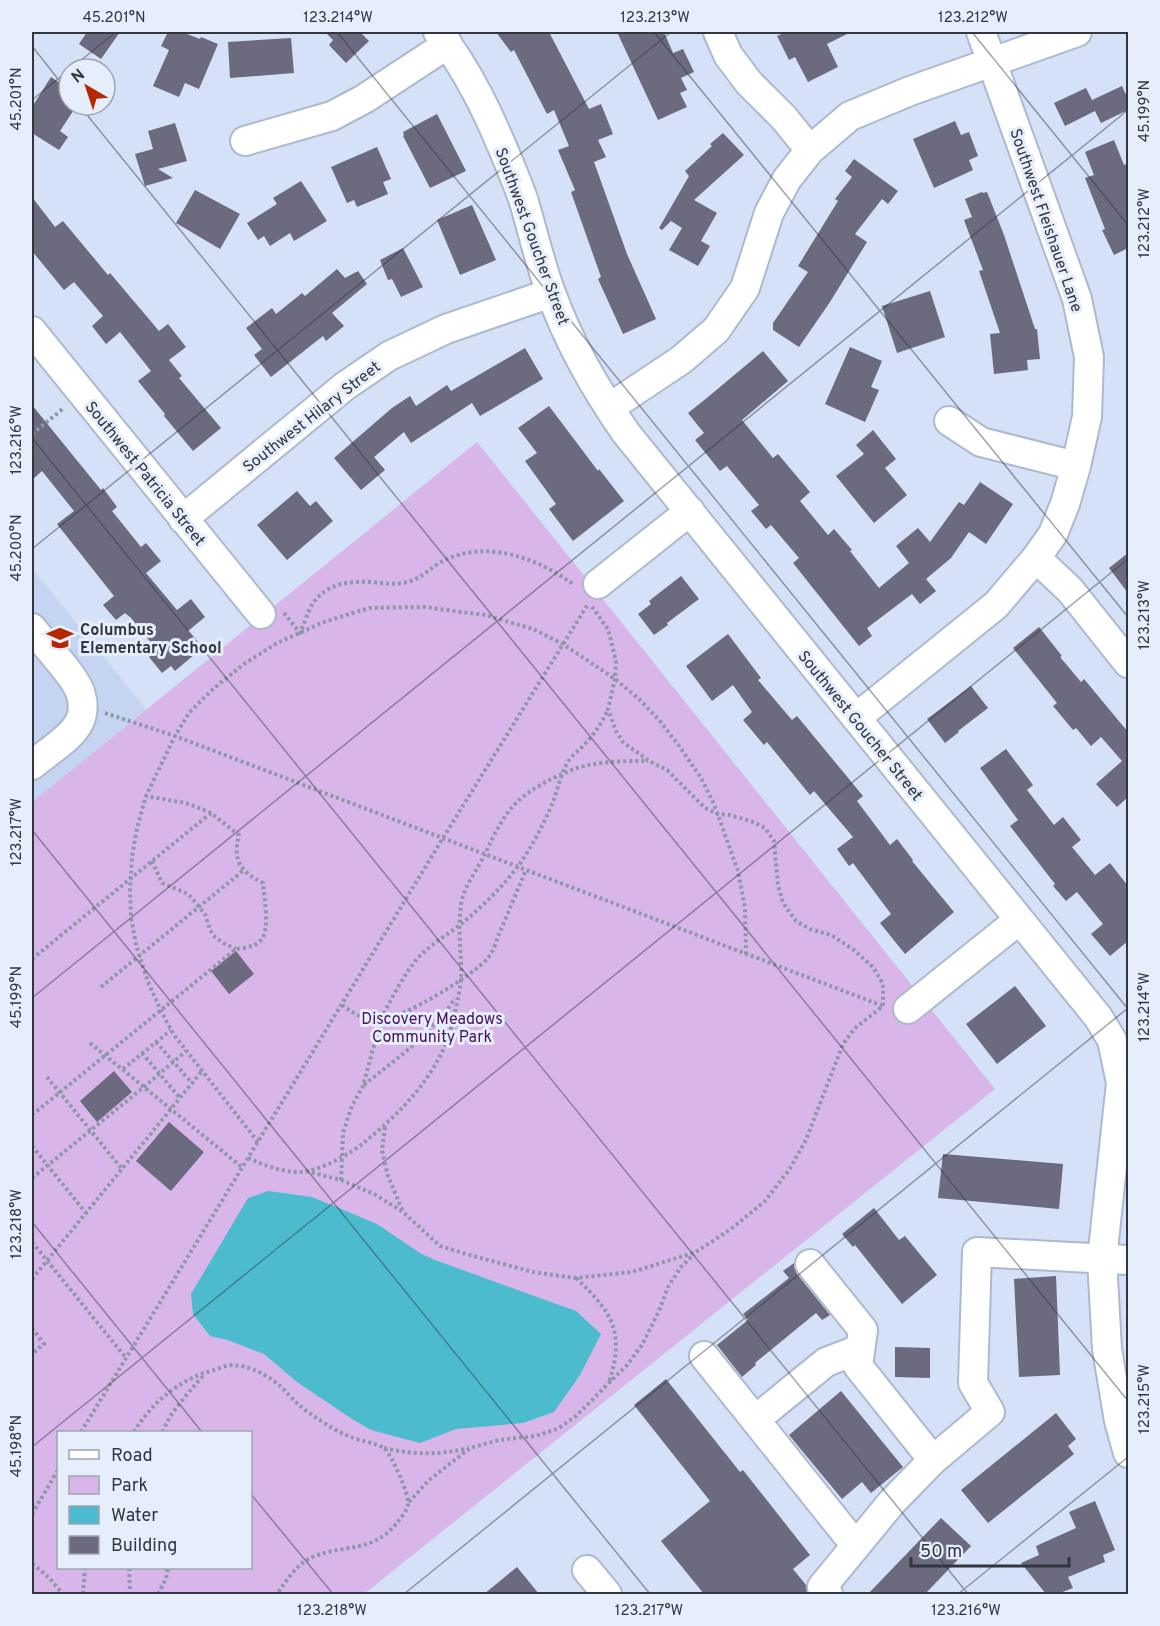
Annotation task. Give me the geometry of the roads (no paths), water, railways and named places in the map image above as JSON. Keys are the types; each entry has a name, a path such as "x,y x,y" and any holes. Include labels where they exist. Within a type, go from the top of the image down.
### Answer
{"street":[{"path":"718,32 728,55 749,83 784,118 810,150"},
{"name":"Southwest Fleishauer Lane","path":"856,718 996,604 1036,558 1053,534 1065,504 1087,417 1089,357 1077,299 981,32"},
{"path":"609,408 681,360 716,330 745,288 769,213 787,179 810,150 850,116 910,91 1077,32"},
{"path":"245,141 332,116 364,99 443,38"},
{"name":"Southwest Goucher Street","path":"443,38 475,88 501,143 523,199 551,293 580,358 609,408 626,433 1098,1017 1112,1040 1121,1083 1115,1260 1107,1349 1119,1421 1128,1453"},
{"name":"Southwest Hilary Street","path":"183,519 345,386 389,356 446,329 551,293"},
{"name":"Southwest Patricia Street","path":"32,332 261,614"},
{"path":"949,420 981,442 1076,466"},
{"path":"590,594 690,511"},
{"path":"1036,558 1070,590 1128,663"},
{"path":"32,628 73,678 81,693 83,711 77,726 32,765"},
{"path":"893,1009 1019,920"},
{"path":"828,1594 822,1587 892,1502 933,1460 990,1412 973,1383 977,1252 1115,1260"},
{"path":"810,1264 863,1330 858,1366 933,1460"},
{"path":"755,1420 826,1362 860,1349"},
{"path":"704,1356 855,1546"},
{"path":"587,1570 607,1594"}],"water":[{"path":"268,1191 312,1197 377,1224 420,1253 435,1260 576,1311 601,1334 580,1375 554,1412 523,1423 456,1429 420,1443 371,1430 297,1382 264,1354 210,1336 193,1314 191,1294 248,1198"}],"place":[{"name":"Columbus Elementary School","path":"60,638"}],"park label":[{"name":"Discovery Meadows Community Park","path":"432,1027"}]}
